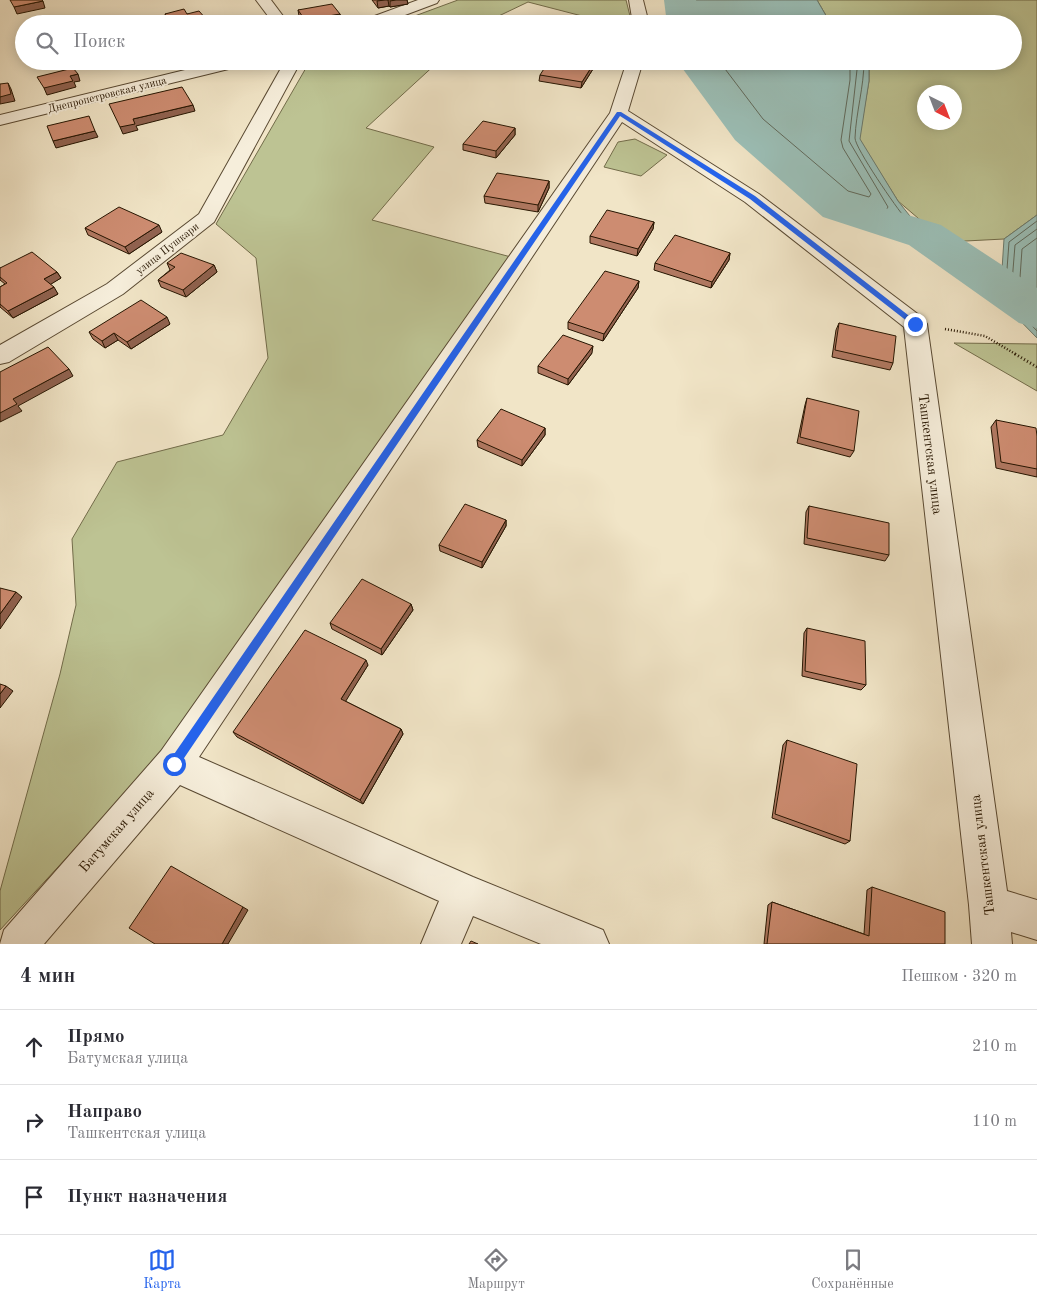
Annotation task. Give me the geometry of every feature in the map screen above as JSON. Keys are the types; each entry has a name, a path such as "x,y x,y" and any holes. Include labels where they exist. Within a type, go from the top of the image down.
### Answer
{"street":[{"path":"263,0 275,15"},
{"path":"391,15 432,0"},
{"path":"636,0 639,15"},
{"name":"Днепропетровская улица","path":"0,120 206,70"},
{"name":"улица Пушкари","path":"0,356 115,288 207,218 288,70"},
{"name":"Батумская улица","path":"18,944 174,764 619,113 632,70"},
{"path":"619,113 752,198 915,324"},
{"name":"Ташкентская улица","path":"915,324 989,906 992,944"},
{"path":"174,764 463,892 588,944"},
{"path":"441,944 463,892"},
{"path":"989,906 1037,920"}],"path":[{"path":"915,324 985,336 1037,367"}],"green space":[{"path":"458,0 626,0 630,15 578,15 528,2 501,15 417,15"},
{"path":"817,0 1037,0 1037,215 1004,239 946,242 898,201 859,139 869,81 869,70 1022,70 1022,15 826,15"},
{"path":"305,70 429,70 366,128 434,147 372,220 511,257 162,754 0,930 0,891 60,674 76,605 72,539 117,462 223,435 268,358 256,258 216,224"},
{"path":"635,139 667,155 641,176 604,167 618,142"},
{"path":"954,343 1037,344 1037,391"}],"water":[{"path":"680,0 817,0 826,15 682,15"},
{"path":"702,70 869,70 860,139 898,201 925,235 839,208 749,132"},
{"path":"1037,215 1037,338 1000,300 1004,239"}],"building":[{"path":"10,0 42,0 43,1 14,7"},
{"path":"332,4 340,14 302,15 298,10"},
{"path":"184,9 187,14 199,11 203,15 166,15"},
{"path":"65,70 75,70 78,74 70,76 73,81 44,88 37,77"},
{"path":"543,70 590,70 582,82 540,75"},
{"path":"8,83 11,94 0,97 0,84"},
{"path":"182,87 193,105 133,119 135,124 120,127 109,104"},
{"path":"89,116 95,131 53,141 47,126"},
{"path":"483,121 515,128 496,151 463,144"},
{"path":"497,173 549,181 538,205 484,196"},
{"path":"119,207 159,225 125,247 85,228"},
{"path":"607,210 654,222 638,249 590,236"},
{"path":"675,235 730,253 712,282 655,263"},
{"path":"32,252 57,272 44,279 54,287 8,311 0,304 0,287 7,283 0,277 0,268"},
{"path":"181,253 214,265 183,290 158,280 175,267 167,263"},
{"path":"605,271 639,281 604,334 568,322"},
{"path":"141,300 167,317 127,342 114,333 102,341 89,332"},
{"path":"839,323 896,336 893,363 835,350"},
{"path":"563,335 593,346 568,379 538,366"},
{"path":"48,347 69,369 13,399 17,404 0,413 0,372"},
{"path":"807,398 859,411 854,451 800,437"},
{"path":"501,409 545,428 522,460 477,440"},
{"path":"996,420 1036,428 1037,469 1001,462"},
{"path":"465,504 506,520 482,562 439,545"},
{"path":"809,506 889,523 889,555 807,538"},
{"path":"362,579 411,604 381,649 330,623"},
{"path":"0,588 16,592 0,614"},
{"path":"807,628 865,641 866,685 805,671"},
{"path":"305,630 366,660 341,699 401,729 360,800 233,732"},
{"path":"0,684 6,686 0,694"},
{"path":"787,740 857,764 850,841 775,814"},
{"path":"171,866 243,907 222,944 155,944 129,928"},
{"path":"872,887 945,912 945,944 767,944 772,902 869,936"}],"waterway":[{"path":"680,0 682,15"},
{"path":"702,70 749,132 839,208 925,235 1037,311"}],"route":[{"path":"174,764 619,113 752,198 915,324"}]}
